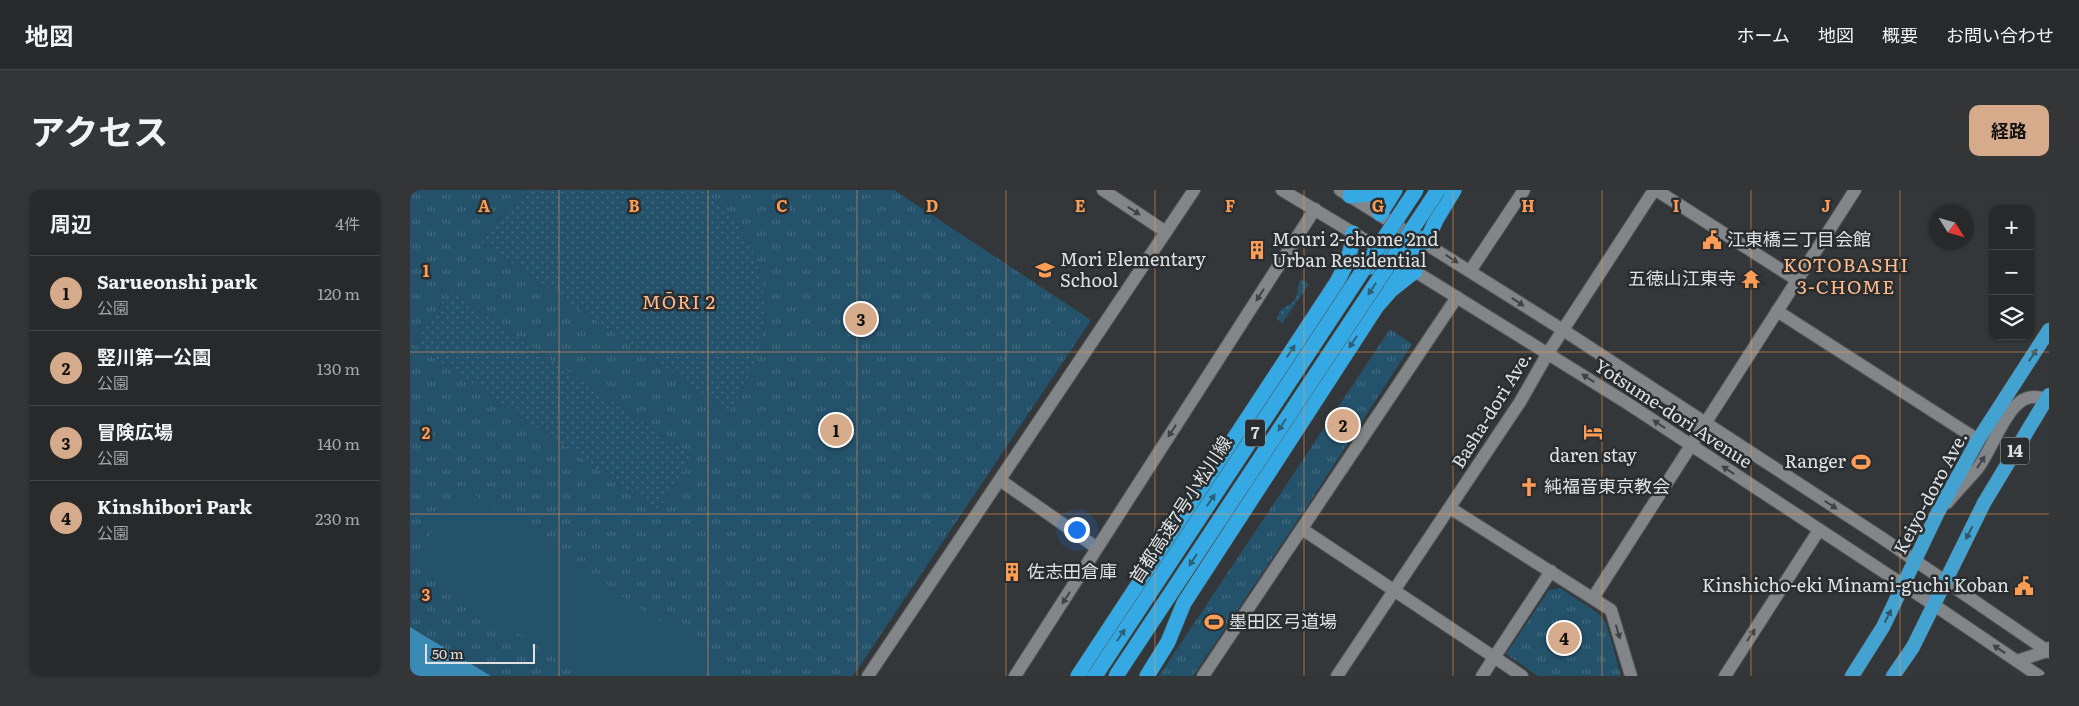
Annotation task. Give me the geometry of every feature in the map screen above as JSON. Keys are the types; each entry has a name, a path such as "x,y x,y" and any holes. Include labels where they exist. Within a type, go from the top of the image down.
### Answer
{"highway":[{"path":"1345,193 1369,194 1387,190"},
{"path":"1380,214 1395,190"},
{"name":"首都高速7号小松川線","path":"1095,676 1416,190"},
{"name":"首都高速7号小松川線","path":"1116,676 1438,190"},
{"path":"1147,676 1168,642 1184,603 1377,306 1409,267 1420,241 1454,190"},
{"path":"1078,676 1337,282 1349,258 1353,233"},
{"path":"1245,420 1326,333 1376,259 1390,249 1420,241"},
{"name":"Keiyo-doro Ave.","path":"1852,676 1883,627 1938,512 1978,440 2049,330"},
{"name":"14","path":"1893,676 1913,647 1984,503 2048,399"}],"street":[{"path":"1103,190 1166,232"},
{"path":"868,676 1194,190"},
{"name":"Yotsume-dori Avenue","path":"1282,190 1548,353 1956,619 2039,676"},
{"path":"1470,271 1524,190"},
{"path":"1655,190 1797,280"},
{"name":"Basha-dori Ave.","path":"1337,676 1520,402 1548,353 1655,190"},
{"path":"1593,598 1855,190"},
{"name":"Yotsume-dori Avenue","path":"1345,193 1563,330 1862,525 2048,650"},
{"path":"1015,676 1315,209"},
{"path":"1203,676 1457,297"},
{"path":"1777,311 1978,440"},
{"path":"1938,512 1978,467 2012,410 2020,401 2034,397 2048,399"},
{"path":"1000,480 1098,548"},
{"path":"1450,508 1611,610 1631,676"},
{"path":"1302,529 1522,676"},
{"path":"1725,676 1819,530"},
{"path":"1482,676 1551,571"},
{"path":"2017,661 2048,650"}],"green space":[{"path":"410,190 528,190 522,193 490,228 481,242 729,411 737,400 759,357 766,310 758,262 736,220 704,190 894,190 1091,320 853,676 491,676 410,627","holes":["450,291 694,457 658,510 414,344"]},
{"path":"528,190 704,190 736,220 758,262 766,310 759,357 737,400 729,411 481,242 490,228 522,193"},
{"path":"1301,279 1309,284 1282,323 1277,319 1279,314 1283,308 1295,299"},
{"path":"450,291 694,457 658,510 414,344"},
{"path":"1390,329 1412,344 1308,505 1193,676 1159,676"},
{"path":"462,486 739,676 583,676 411,563"},
{"path":"1560,588 1598,613 1606,623 1621,676 1538,676 1506,654 1549,590"},
{"name":"墨田区弓道場","path":"1217,602 1232,611 1209,643 1195,633"}],"shaded area":[{"path":"410,627 491,676 410,676"}],"place":[{"name":"江東橋三丁目会館","path":"1712,240"},
{"name":"Mouri 2-chome 2nd Urban Residential","path":"1257,250"},
{"name":"Mori Elementary School","path":"1045,270"},
{"name":"五徳山江東寺","path":"1751,279"},
{"name":"冒険広場","path":"861,319"},
{"name":"竪川第一公園","path":"1343,425"},
{"name":"Sarueonshi park","path":"836,430"},
{"name":"daren stay","path":"1593,432"},
{"name":"Ranger","path":"1861,462"},
{"name":"純福音東京教会","path":"1529,487"},
{"name":"佐志田倉庫","path":"1012,572"},
{"name":"Kinshicho-eki Minami-guchi Koban","path":"2024,586"},
{"name":"墨田区弓道場","path":"1214,622"},
{"name":"Kinshibori Park","path":"1564,638"}],"district":[{"name":"KOTOBASHI 3-CHOME","path":"1846,276"},
{"name":"MŌRI 2","path":"679,302"}]}
